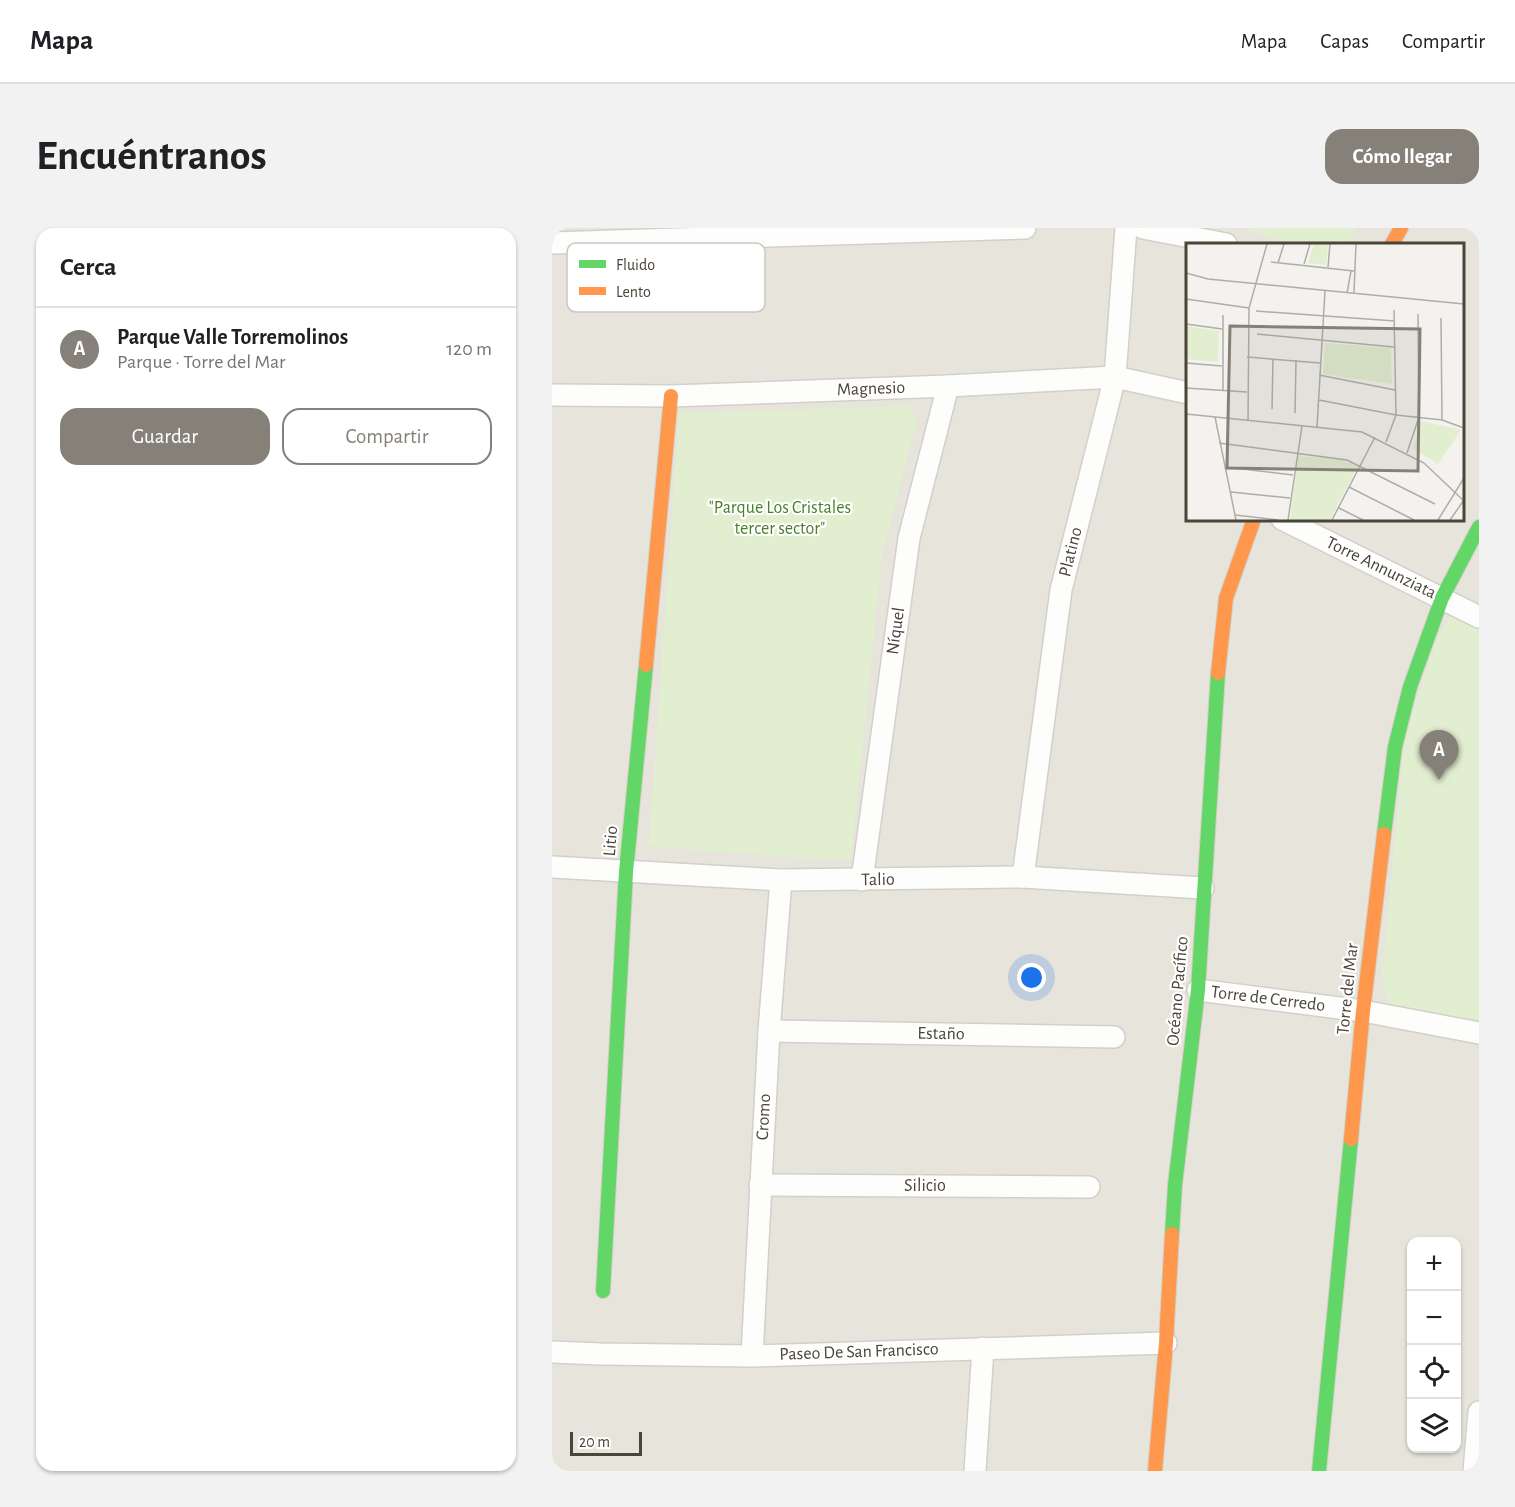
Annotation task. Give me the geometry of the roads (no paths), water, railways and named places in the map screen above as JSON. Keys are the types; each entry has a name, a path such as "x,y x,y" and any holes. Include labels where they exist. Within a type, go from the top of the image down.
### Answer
{"street":[{"path":"552,243 1025,228"},
{"name":"Platino","path":"1023,877 1061,590 1115,377 1126,228"},
{"path":"1143,228 1221,243"},
{"path":"1393,243 1401,228"},
{"name":"Magnesio","path":"552,395 671,396 948,386 1115,377 1186,393"},
{"name":"Níquel","path":"862,880 909,538 948,386"},
{"name":"Litio","path":"603,1291 626,872 671,396"},
{"name":"Océano Pacífico","path":"1155,1471 1166,1343 1175,1185 1198,990 1215,703 1226,598 1254,520"},
{"name":"Torre Annunziata","path":"1284,520 1479,617"},
{"name":"Torre del Mar","path":"1319,1471 1363,1011 1395,747 1410,687 1442,598 1479,527"},
{"name":"Talio","path":"552,867 781,880 1023,877 1203,888"},
{"name":"Cromo","path":"752,1356 768,1031 781,880"},
{"name":"Torre de Cerredo","path":"1198,990 1363,1011 1479,1033"},
{"name":"Estaño","path":"768,1031 1114,1037"},
{"name":"Silicio","path":"760,1185 1089,1187"},
{"name":"Paseo De San Francisco","path":"552,1352 752,1356 1166,1343"},
{"path":"975,1471 983,1348"},
{"path":"1473,1471 1479,1412"}],"place":[{"name":"Parque Valle Torremolinos","path":"1439,780"}],"park label":[{"name":"\"Parque Los Cristales tercer sector\"","path":"780,518"}]}
